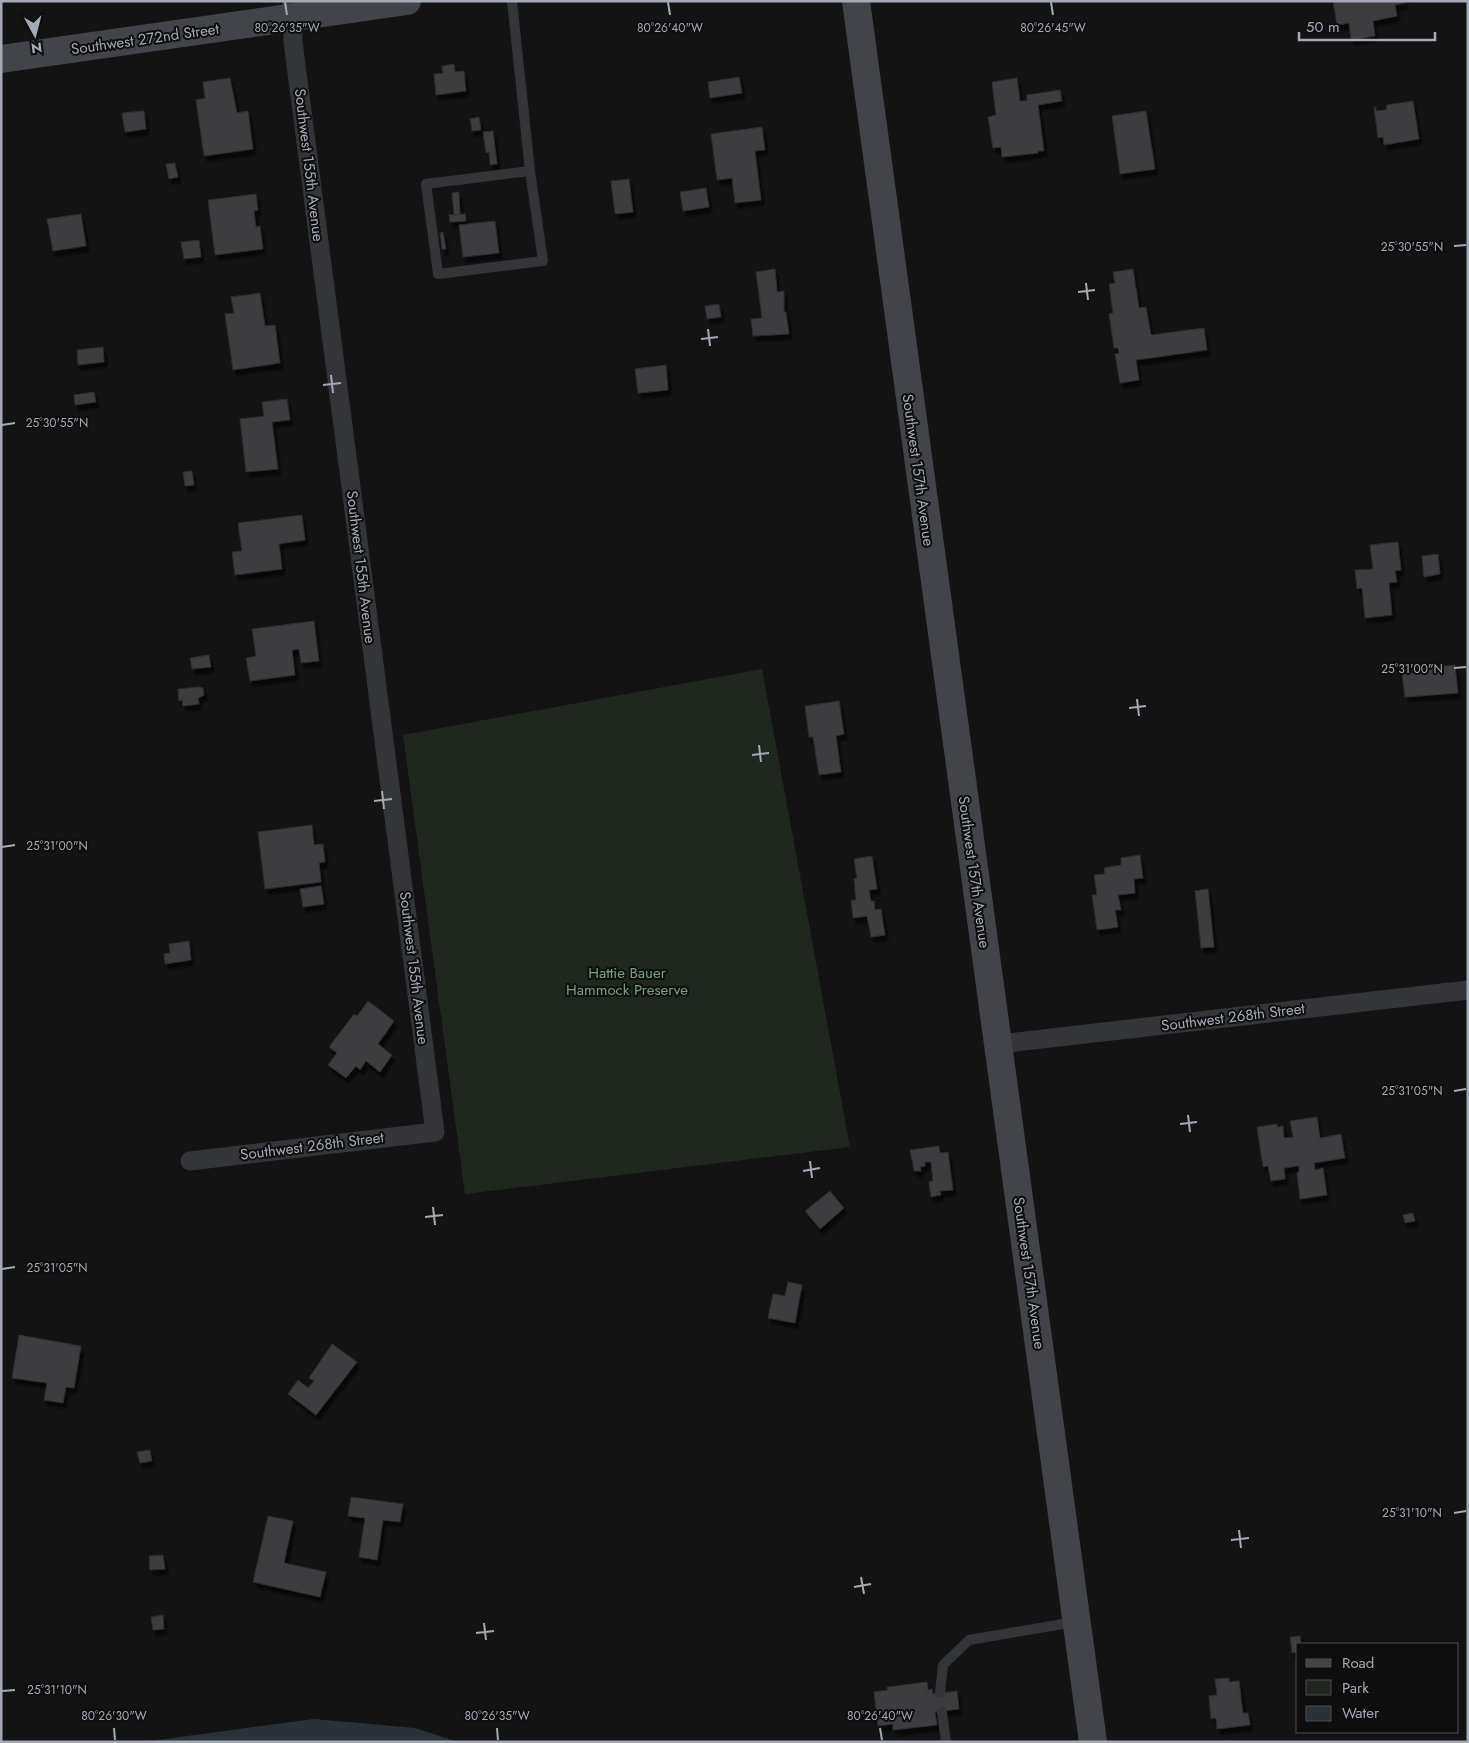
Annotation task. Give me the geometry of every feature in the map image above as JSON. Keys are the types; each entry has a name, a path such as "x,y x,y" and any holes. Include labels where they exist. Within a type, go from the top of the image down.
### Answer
{"street":[{"name":"Southwest 272nd Street","path":"1,59 292,9 407,1"},
{"name":"Southwest 157th Avenue","path":"856,1 936,606 999,1044 1092,1742"},
{"name":"Southwest 155th Avenue","path":"292,9 297,72 435,1132"},
{"name":"Southwest 268th Street","path":"999,1044 1468,990"},
{"name":"Southwest 268th Street","path":"190,1161 435,1132"}],"lane":[{"path":"512,1 530,171 543,261 438,274 426,184 530,171"},
{"path":"940,1693 943,1665 970,1640 1076,1622"},
{"path":"942,1712 946,1742"}],"green space":[{"name":"Hattie Bauer Hammock Preserve","path":"762,669 850,1147 465,1194 403,735"}],"water":[{"path":"314,1719 415,1728 458,1742 143,1742"}],"building":[{"path":"1333,1 1404,1 1405,3 1395,5 1397,16 1373,21 1375,36 1351,40 1349,23 1337,25"},
{"path":"454,64 455,72 464,71 466,91 436,95 434,74 443,73 442,66"},
{"path":"739,77 742,93 710,98 708,82"},
{"path":"230,78 237,113 248,111 253,149 204,156 196,100 205,98 203,82"},
{"path":"1017,78 1020,101 1027,101 1027,95 1060,90 1062,101 1038,105 1044,151 1002,157 1001,147 993,148 988,117 996,115 992,82"},
{"path":"1413,101 1419,139 1384,145 1383,137 1378,138 1374,107 1376,107 1376,111 1386,110 1387,105"},
{"path":"144,111 146,129 125,132 122,113"},
{"path":"1146,111 1155,169 1120,174 1112,116"},
{"path":"479,117 481,130 472,131 470,119"},
{"path":"762,127 765,150 755,151 761,200 735,203 732,178 717,180 711,134"},
{"path":"493,131 497,164 490,165 489,152 486,153 483,132"},
{"path":"175,163 178,177 169,179 166,164"},
{"path":"629,179 633,212 615,214 611,181"},
{"path":"706,188 709,207 683,211 680,192"},
{"path":"459,192 460,214 454,215 452,193"},
{"path":"256,194 258,210 254,211 256,227 260,226 263,249 215,255 208,200"},
{"path":"81,214 86,246 53,251 47,219"},
{"path":"465,214 466,221 450,222 449,215"},
{"path":"495,221 499,253 463,257 459,225"},
{"path":"443,232 446,249 442,249 440,233"},
{"path":"199,240 201,257 184,259 181,242"},
{"path":"775,269 777,292 784,291 784,312 786,312 789,334 753,336 751,319 762,318 756,272"},
{"path":"1133,269 1139,308 1146,307 1151,335 1204,328 1207,350 1136,360 1139,380 1120,383 1115,354 1119,353 1118,348 1114,348 1109,314 1113,313 1109,284 1115,283 1113,272"},
{"path":"260,293 265,326 275,325 280,363 233,370 225,314 234,313 231,297"},
{"path":"719,304 721,317 707,319 705,306"},
{"path":"103,347 104,362 78,365 77,350"},
{"path":"666,365 668,390 638,393 635,369"},
{"path":"94,392 96,402 75,405 74,395"},
{"path":"287,399 290,420 272,422 278,469 246,472 240,419 264,416 262,402"},
{"path":"192,471 194,485 185,486 183,472"},
{"path":"302,515 305,540 279,544 282,569 235,575 232,552 242,551 238,523"},
{"path":"1398,542 1401,570 1395,571 1397,582 1389,583 1392,615 1365,618 1362,588 1357,589 1355,570 1373,569 1370,545"},
{"path":"1438,554 1440,574 1424,577 1422,556"},
{"path":"314,621 319,661 301,663 299,649 292,650 295,675 250,681 246,658 256,656 252,629"},
{"path":"209,655 211,667 192,669 190,658"},
{"path":"1455,665 1458,693 1405,697 1402,674 1422,672 1421,668"},
{"path":"203,688 204,695 198,698 199,704 183,706 182,700 179,701 178,689"},
{"path":"839,701 844,734 836,736 841,772 819,775 813,737 809,737 805,706"},
{"path":"312,825 314,845 323,844 325,862 319,863 321,882 265,889 258,832"},
{"path":"1140,855 1143,878 1134,879 1135,893 1118,895 1121,910 1115,910 1118,927 1097,930 1092,895 1097,895 1094,875 1105,874 1104,868 1121,865 1121,858"},
{"path":"872,856 877,889 869,890 871,901 874,901 875,910 881,909 885,935 871,937 867,916 853,918 851,900 856,900 854,879 857,878 854,859"},
{"path":"321,886 324,904 303,907 300,889"},
{"path":"1208,889 1214,947 1201,948 1195,891"},
{"path":"189,941 191,960 165,964 164,954 170,953 169,944"},
{"path":"368,1001 394,1021 378,1044 392,1055 380,1072 366,1061 360,1070 356,1066 346,1078 328,1065 337,1053 329,1047 354,1014 357,1016"},
{"path":"1317,1117 1320,1138 1341,1134 1345,1158 1314,1163 1315,1170 1323,1168 1327,1195 1300,1199 1297,1173 1299,1172 1299,1166 1284,1168 1285,1179 1271,1181 1268,1166 1263,1167 1257,1127 1277,1124 1277,1127 1283,1126 1284,1138 1293,1137 1290,1121"},
{"path":"939,1146 940,1153 948,1152 953,1190 940,1191 941,1195 931,1197 929,1182 933,1181 931,1162 925,1162 925,1166 920,1167 921,1171 914,1171 910,1150"},
{"path":"830,1191 844,1208 820,1229 805,1211"},
{"path":"1413,1213 1415,1221 1405,1223 1403,1215"},
{"path":"788,1282 802,1285 795,1323 768,1318 773,1294 785,1296"},
{"path":"19,1335 81,1346 74,1388 66,1387 63,1403 44,1400 47,1383 12,1378"},
{"path":"332,1344 357,1362 316,1415 288,1394 298,1380 308,1388 314,1381 309,1378"},
{"path":"150,1450 152,1461 140,1463 137,1452"},
{"path":"351,1497 403,1504 400,1522 383,1520 377,1560 359,1557 365,1518 348,1516"},
{"path":"268,1516 293,1521 284,1563 326,1572 320,1597 253,1582"},
{"path":"163,1555 165,1569 150,1570 149,1556"},
{"path":"163,1615 164,1629 153,1630 151,1617"},
{"path":"1300,1636 1301,1643 1296,1643 1296,1652 1292,1653 1290,1637"},
{"path":"1229,1678 1229,1682 1239,1681 1243,1713 1248,1713 1250,1725 1217,1729 1216,1718 1211,1719 1209,1696 1217,1695 1215,1679"},
{"path":"927,1682 928,1690 932,1689 933,1694 957,1691 959,1709 935,1712 937,1725 893,1730 893,1724 878,1726 874,1692 888,1690 887,1687"}]}
